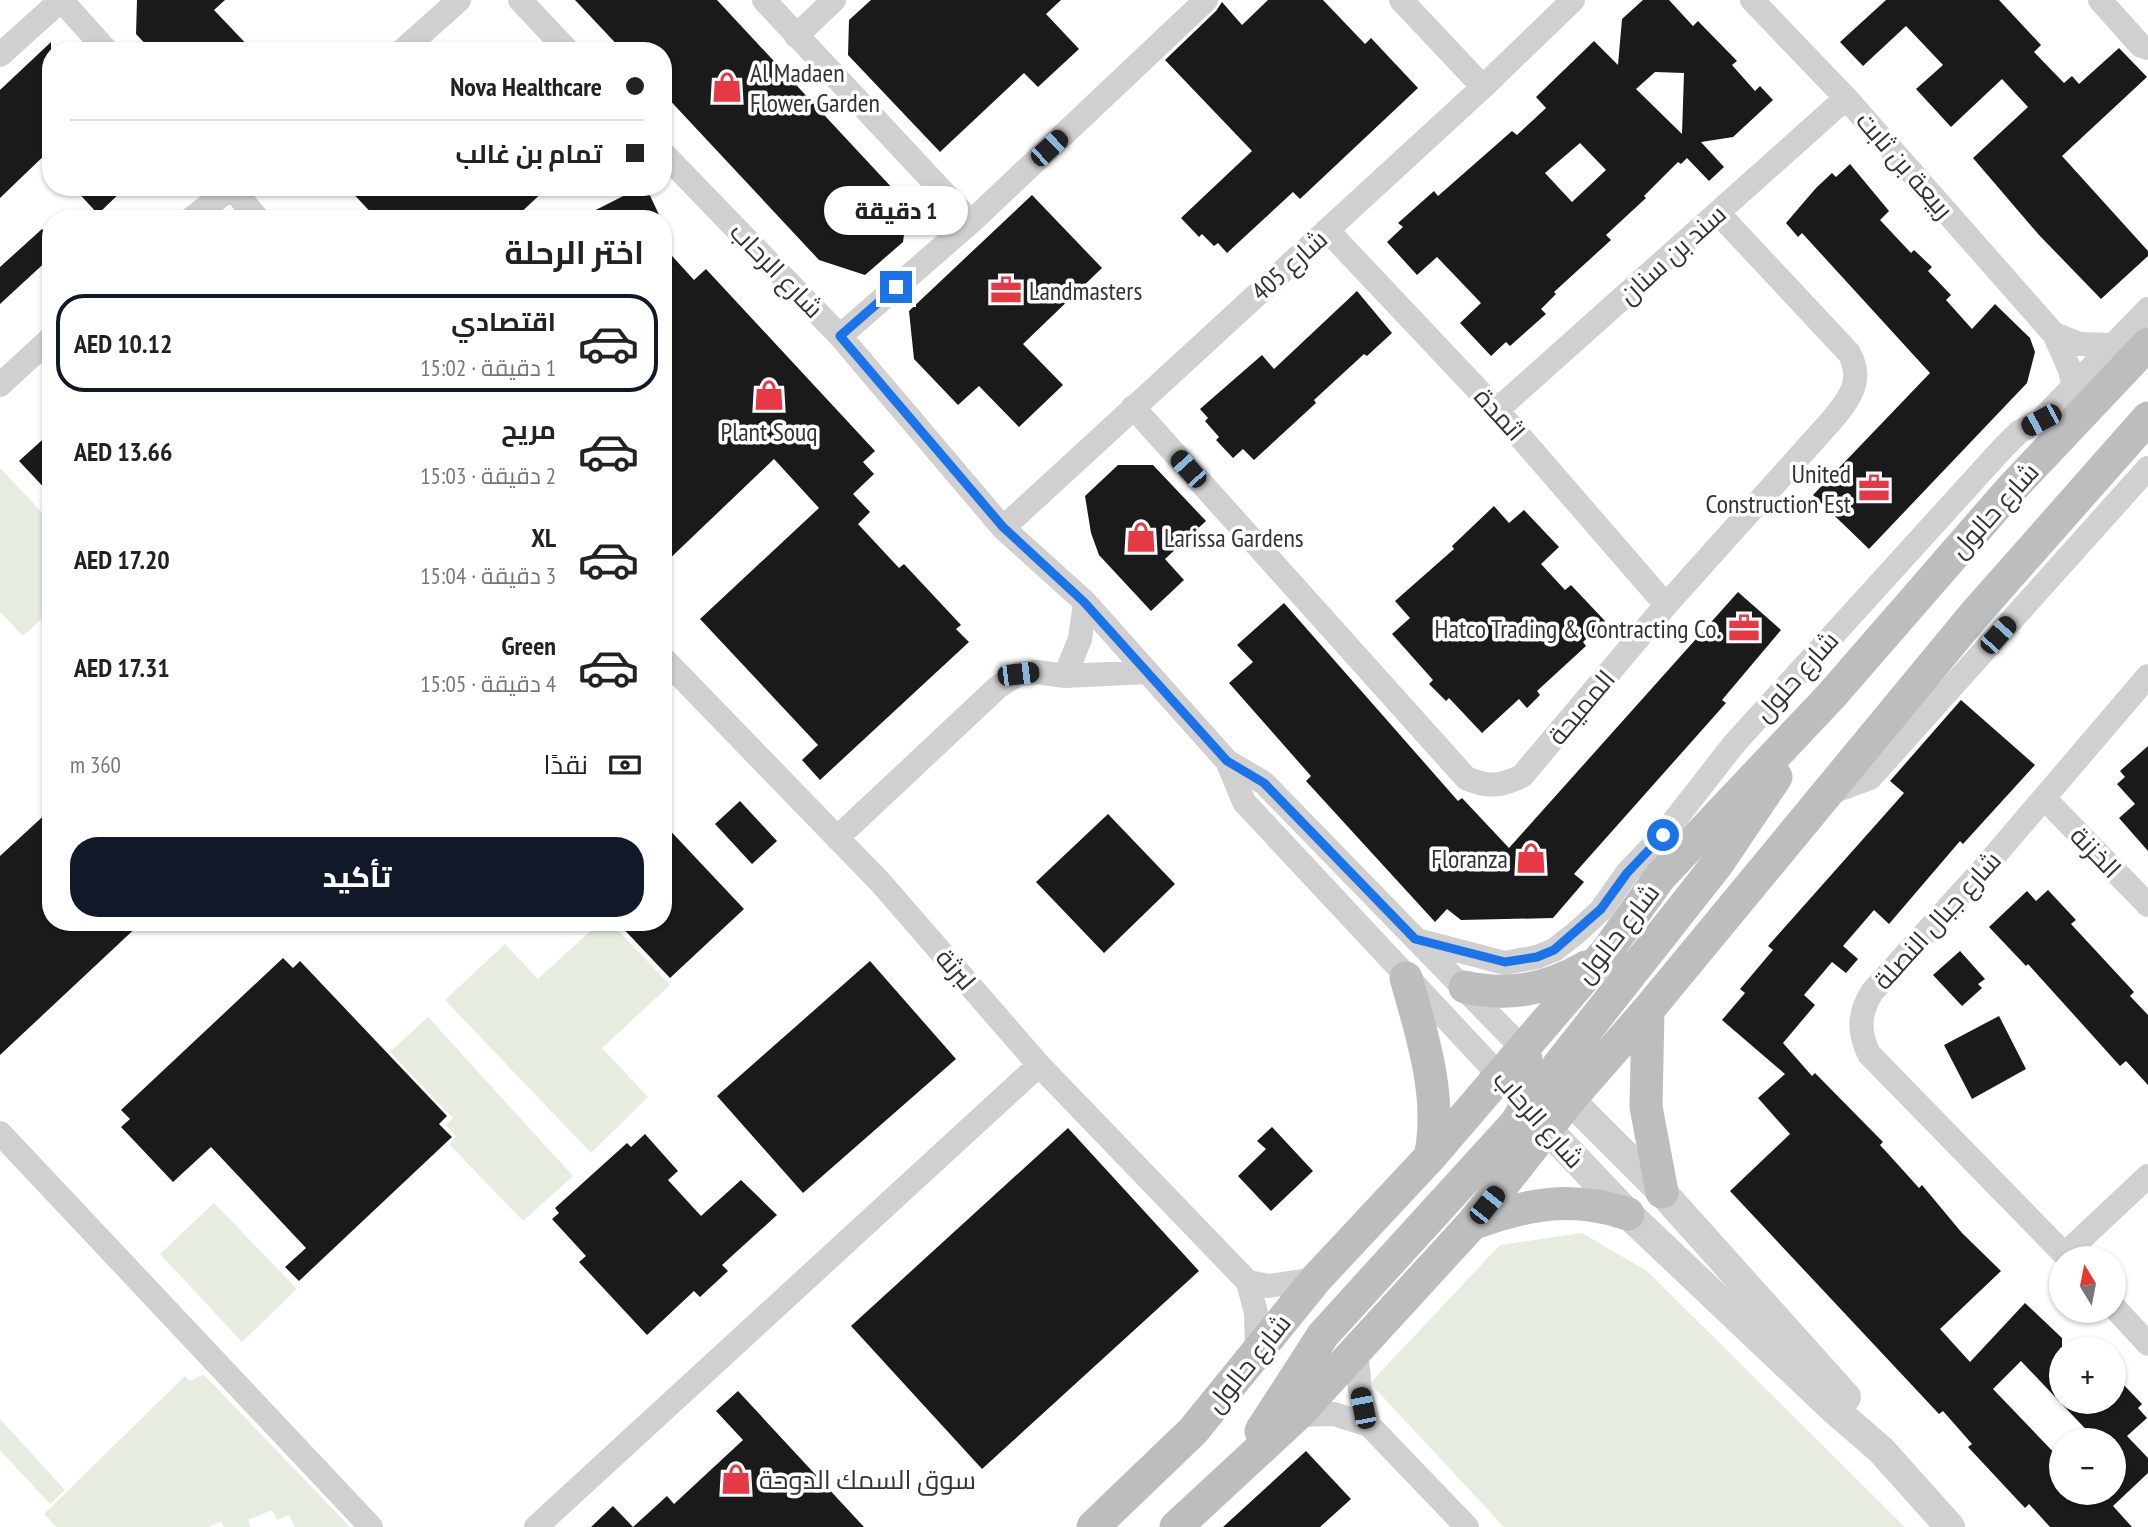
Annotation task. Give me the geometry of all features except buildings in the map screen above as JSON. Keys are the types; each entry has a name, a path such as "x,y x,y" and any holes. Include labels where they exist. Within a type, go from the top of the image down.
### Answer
{"main road":[{"name":"شارع حالول","path":"1093,1527 1193,1431 1316,1279 1430,1157 1607,951 1660,877 1830,696 2011,489 2148,344"},
{"name":"شارع حالول","path":"1176,1527 1297,1415 1472,1224 1537,1119 1561,1090 1648,1010 1974,615 2148,418"},
{"path":"2011,489 2041,420"},
{"path":"1561,1090 1575,1042 1718,863 1830,696"},
{"path":"1660,877 1663,835"},
{"path":"1465,987 1504,992 1548,985 1586,967 1607,951"},
{"path":"1406,978 1432,1096 1434,1125 1430,1157"},
{"path":"1648,1010 1646,1107 1662,1192"},
{"path":"1233,1475 1324,1335 1491,1154 1537,1119 1523,1049"},
{"path":"1472,1224 1529,1205 1555,1202 1584,1202 1628,1214"}],"street":[{"path":"0,55 61,0 99,42"},
{"path":"412,42 459,0"},
{"path":"520,0 560,42"},
{"path":"764,0 971,222"},
{"path":"796,36 834,0"},
{"path":"840,336 971,222 1206,0"},
{"path":"1401,0 1483,87"},
{"name":"شارع 405","path":"1003,527 1483,87 1573,0"},
{"name":"ربيعة بن ثابت","path":"1752,0 1846,98 2054,334 2066,358 2074,389"},
{"path":"2100,0 2141,46 2148,48"},
{"name":"سند بن سنان","path":"1497,410 1846,98"},
{"name":"شارع الرحاب","path":"672,162 840,336 1003,527 1084,602 1227,761 1264,783 1662,1192 1852,1404 1881,1450"},
{"path":"202,210 220,196"},
{"path":"239,196 250,210"},
{"name":"المميحة","path":"1133,407 1466,778 1476,783 1495,786 1522,776 1666,605 1844,406 1857,380 1856,366 1839,340 1718,213"},
{"name":"اثمدة","path":"1327,229 1497,410 1666,605"},
{"name":"شارع حلول","path":"1415,939 1505,962 1537,957 1554,950 1601,909 1627,873 1663,835 1734,744 2002,449 2019,432 2041,420 2074,389 2148,309"},
{"path":"2054,334 2078,344 2113,345"},
{"path":"0,385 42,346"},
{"path":"1827,794 1870,778 2148,468"},
{"path":"1065,676 1080,639 1084,602"},
{"name":"لبرثة","path":"672,667 881,883 1039,1065 1248,1282"},
{"path":"837,838 998,687 1018,674 1037,672 1065,676 1146,672"},
{"name":"شارع جبال النصلة","path":"2056,1246 1869,1054 1860,1024 1863,1006 1872,992 2045,799 2148,676"},
{"name":"شارع الرحاب","path":"1227,761 1244,802 1406,978 1500,1075 1537,1119 1628,1214 1837,1412 1881,1450 1950,1527"},
{"name":"الخزنة","path":"2045,799 2148,905"},
{"path":"536,1527 1039,1065"},
{"path":"0,1133 371,1527"},
{"path":"2076,1246 2148,1176"},
{"path":"1257,1350 1257,1320 1248,1282 1269,1286 1316,1279"},
{"path":"2126,1320 2148,1344"},
{"path":"1356,1349 1360,1390 1368,1425"},
{"path":"1297,1415 1334,1414 1368,1425 1467,1527"}],"shaded area":[{"path":"0,468 42,512 42,618 23,636 0,612"},
{"path":"590,931 619,931 670,985 602,1048 648,1097 591,1153 445,1000 505,944 538,979"},
{"path":"428,1017 573,1176 523,1221 449,1144 456,1137 446,1125 453,1118 390,1052"},
{"path":"214,1203 297,1289 242,1342 160,1254"},
{"path":"1582,1233 1647,1271 1905,1527 1504,1527 1370,1383 1500,1245"},
{"path":"203,1375 350,1527 295,1527 289,1515 277,1520 272,1510 248,1520 251,1527 224,1527 221,1522 208,1527 57,1527 44,1514 185,1376 190,1381"},
{"path":"0,1419 65,1490 50,1504 0,1450"}],"place":[{"name":"Al Madaen Flower Garden","path":"727,87"},
{"name":"Landmasters","path":"1006,290"},
{"name":"Plant Souq","path":"769,395"},
{"name":"United Construction Est","path":"1874,488"},
{"name":"Larissa Gardens","path":"1141,537"},
{"name":"Hatco Trading & Contracting Co.","path":"1744,628"},
{"name":"Floranza","path":"1531,858"},
{"name":"سوق السمك الدوحة","path":"736,1479"}],"route":[{"path":"896,287 840,336 1003,527 1084,602 1227,761 1264,783 1415,939 1488,960 1505,962 1537,957 1554,950 1601,909 1627,873 1663,835"}]}
